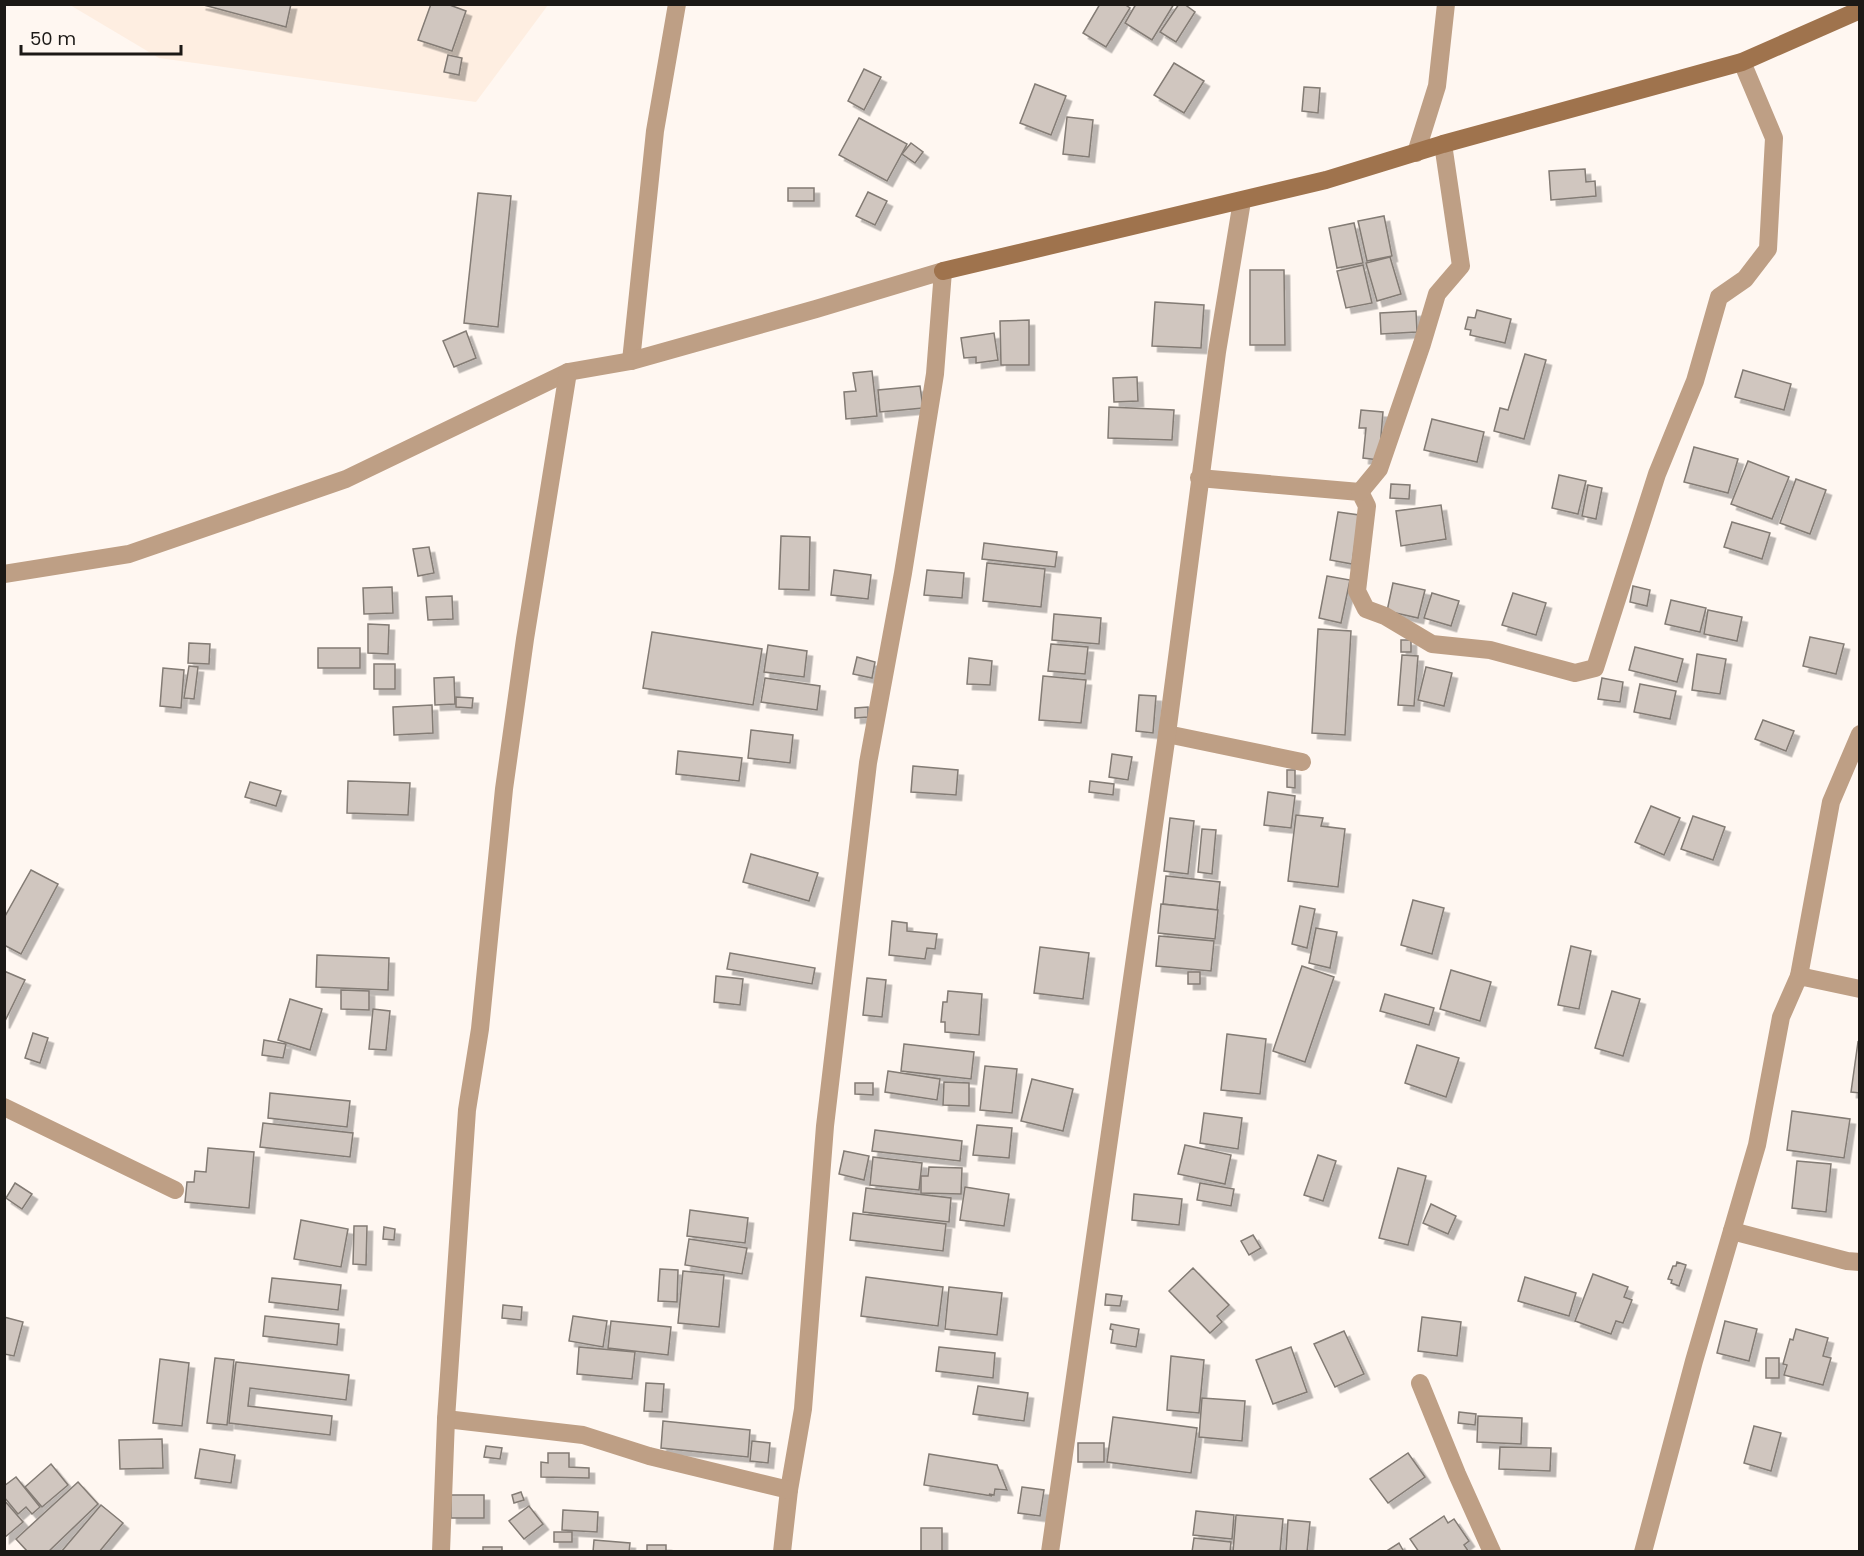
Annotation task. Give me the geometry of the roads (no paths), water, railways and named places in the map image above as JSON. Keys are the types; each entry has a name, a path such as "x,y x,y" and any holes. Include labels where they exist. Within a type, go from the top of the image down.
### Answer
{"street":[{"path":"632,361 655,131 677,4"},
{"path":"1416,153 1437,86 1446,4"},
{"path":"4,574 129,554 346,479 568,372 632,361 943,271 1326,180 1443,144 1742,62 1860,10"},
{"path":"1360,492 1367,506 1357,591 1366,609 1385,616 1432,644 1490,650 1575,673 1595,668 1657,474 1695,381 1719,297 1745,279 1768,249 1774,138 1742,62"},
{"path":"1360,492 1379,469 1437,294 1461,266 1443,144"},
{"path":"1050,1551 1167,734 1199,478 1242,201"},
{"path":"782,1551 789,1490 803,1409 825,1126 868,763 903,573 935,374 943,271"},
{"path":"441,1551 446,1419 467,1110 480,1029 504,789 525,639 568,372"},
{"path":"1199,478 1360,492"},
{"path":"1167,734 1302,762"},
{"path":"1643,1551 1757,1145 1781,1017 1799,976 1832,802 1860,734"},
{"path":"1799,976 1860,989"},
{"path":"4,1107 175,1190"},
{"path":"1732,1232 1847,1261 1860,1262"},
{"path":"1420,1383 1457,1474 1492,1551"},
{"path":"446,1419 583,1435 649,1456 789,1490"}]}
